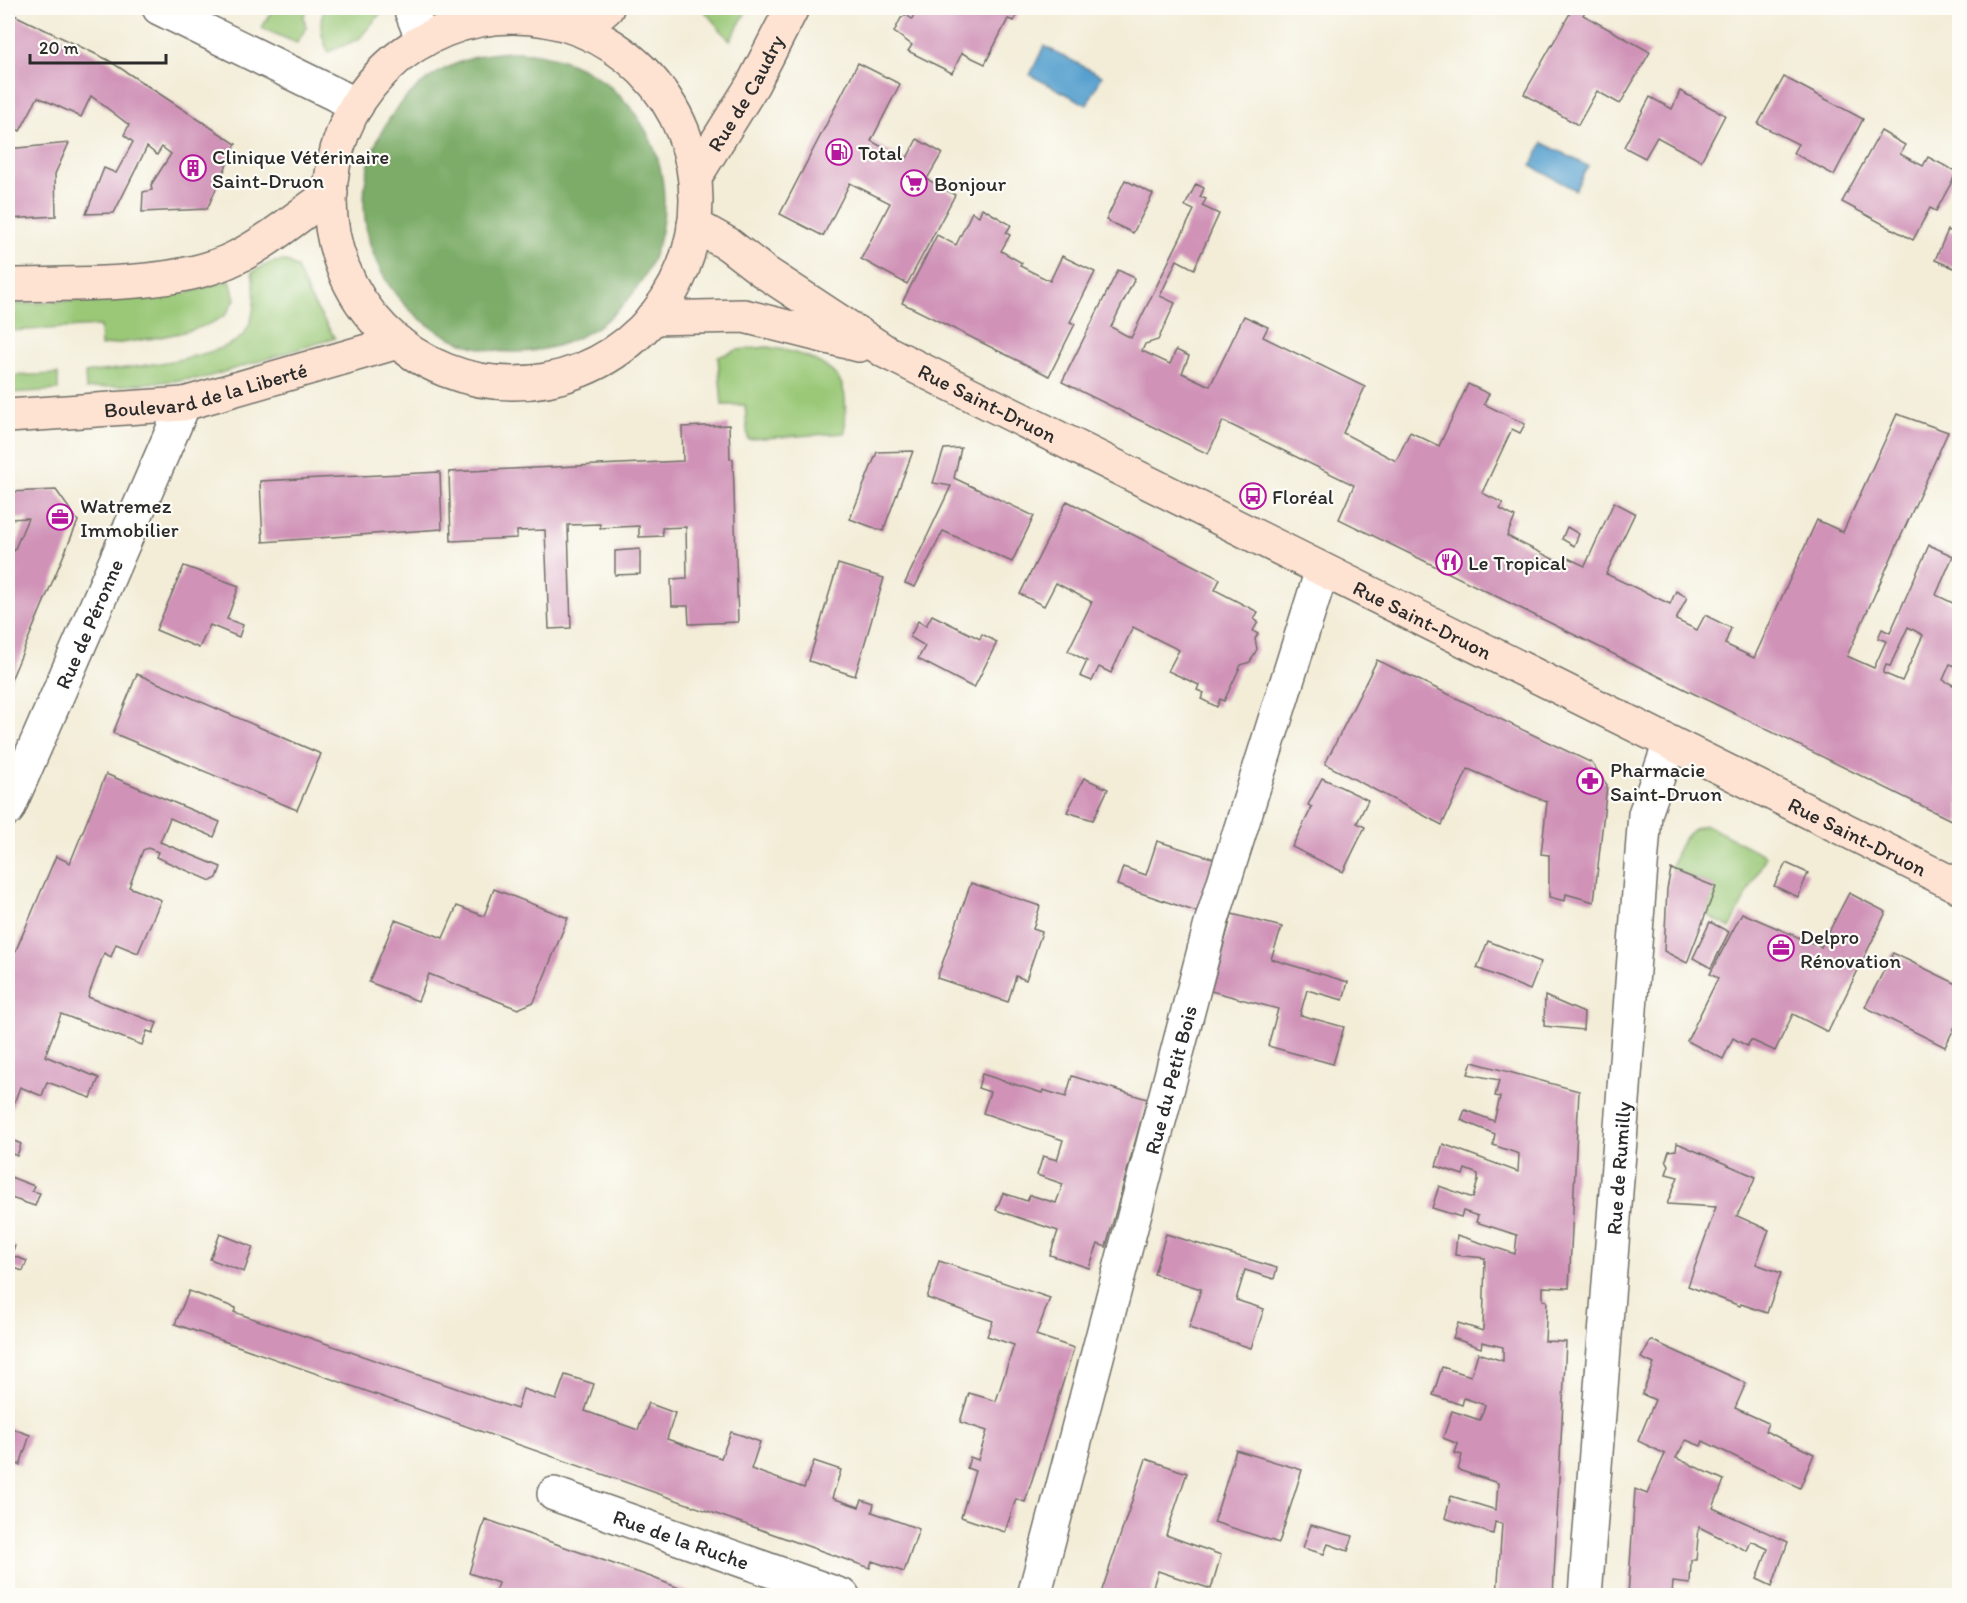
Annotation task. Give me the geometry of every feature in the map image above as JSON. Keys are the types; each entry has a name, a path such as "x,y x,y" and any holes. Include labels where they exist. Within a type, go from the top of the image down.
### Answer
{"main road":[{"path":"582,30 607,8"},
{"name":"Rue de Caudry","path":"695,177 753,84 792,8"},
{"path":"508,12 549,20 582,30 625,54 653,81 670,104 682,129 695,177 694,225 682,271 669,296 652,318 613,353 589,366 534,381 486,380 449,371 423,358 398,342 369,312 348,277 334,238 331,193 335,161 344,132 357,105 386,69 423,41 466,23 508,12"},
{"path":"8,285 133,280 191,273 235,259 331,193"},
{"name":"Rue Saint-Druon","path":"694,225 728,244 763,272 886,352 1959,887"},
{"name":"Rue Saint-Druon","path":"652,318 744,316 886,352"},
{"name":"Boulevard de la Liberté","path":"8,416 184,404 398,342"}],"street":[{"path":"159,8 357,105"},
{"path":"410,8 423,41"},
{"name":"Rue de Péronne","path":"8,809 152,473 184,404"},
{"name":"Rue du Petit Bois","path":"1034,1596 1212,921 1322,570"},
{"name":"Rue de Rumilly","path":"1585,1596 1646,814 1670,744"},
{"name":"Rue de la Ruche","path":"554,1494 843,1596"}],"green space":[{"path":"274,8 307,8 304,16 306,28 297,43 261,28"},
{"path":"325,8 385,8 359,39 328,52 321,24"},
{"path":"702,8 748,8 730,41"},
{"path":"514,52 543,55 571,64 597,77 620,96 639,119 652,145 661,173 664,202 661,231 652,259 639,285 620,308 597,327 571,340 543,349 514,352 485,349 457,340 431,327 408,308 389,285 376,259 367,231 364,202 367,173 376,145 389,119 408,96 431,77 457,64 485,55"},
{"path":"286,261 297,268 310,298 335,338 204,378 86,389 85,373 194,356 233,343 244,334 251,319 255,295 252,272 272,262"},
{"path":"230,280 235,299 225,315 214,322 183,332 101,346 100,326 8,331 8,305 186,293"},
{"path":"767,347 807,357 834,374 843,387 846,406 845,433 748,439 745,405 722,405 718,357 737,350"},
{"path":"58,374 58,390 8,393 8,376"},
{"path":"1706,825 1766,856 1730,928 1705,914 1715,887 1671,869 1682,841 1692,830"}],"water":[{"path":"1044,46 1102,76 1087,105 1030,75"},
{"path":"1543,143 1588,166 1575,190 1531,166"}],"building":[{"path":"917,8 1020,8 1014,21 1008,19 985,64 962,53 952,73 908,51 912,45 894,32 901,18 906,15 912,19"},
{"path":"1573,8 1587,8 1583,15 1650,52 1620,104 1597,91 1578,125 1524,94"},
{"path":"8,12 108,60 236,144 207,209 142,212 143,192 152,190 151,185 171,154 162,147 157,155 147,147 114,213 86,214 104,168 116,173 133,142 124,135 129,125 91,96 81,117 38,97 20,131 8,125 10,111 8,110"},
{"path":"858,63 900,84 871,141 906,160 917,139 942,153 927,179 955,195 907,284 861,259 890,203 850,183 823,236 780,214"},
{"path":"1784,77 1863,119 1834,175 1793,153 1798,144 1758,124"},
{"path":"1680,91 1725,115 1701,161 1657,137 1645,158 1624,147 1650,97 1672,109"},
{"path":"1881,131 1905,145 1900,154 1923,166 1928,157 1957,172 1936,211 1930,208 1913,240 1842,202"},
{"path":"69,143 55,174 56,216 8,219 8,149"},
{"path":"1125,180 1153,194 1133,233 1106,220"},
{"path":"1196,184 1204,188 1200,197 1206,199 1202,206 1219,214 1194,269 1177,260 1160,296 1175,303 1158,340 1145,344 1142,351 1170,364 1176,350 1189,356 1182,373 1210,386 1244,316 1268,327 1263,337 1365,387 1343,433 1396,461 1410,432 1439,446 1468,384 1489,394 1484,404 1525,424 1520,433 1512,429 1482,493 1503,503 1500,509 1515,517 1507,536 1565,565 1568,558 1585,566 1614,502 1635,513 1606,574 1670,604 1676,591 1687,597 1676,620 1697,630 1705,615 1731,628 1725,644 1754,658 1817,520 1843,532 1897,414 1948,432 1847,656 1874,668 1886,641 1878,638 1882,629 1890,633 1929,545 1953,556 1936,595 1959,606 1959,643 1955,654 1959,656 1959,664 1958,667 1950,664 1943,680 1959,688 1959,824 1339,519 1354,485 1223,421 1208,454 1062,382 1118,270 1135,278 1111,327 1131,338 1194,210 1185,206","holes":["1908,627 1923,635 1902,681 1883,673 1886,665 1890,666"]},
{"path":"982,208 1011,225 1006,233 1010,235 1001,251 1022,263 1020,266 1050,281 1062,256 1095,272 1070,322 1075,324 1049,376 902,303 937,235 956,245 972,212 979,216"},
{"path":"1948,230 1959,235 1959,270 1935,260"},
{"path":"729,425 730,459 733,459 738,622 689,624 688,606 672,606 671,579 687,578 686,527 662,528 663,536 639,537 639,526 600,528 600,524 568,525 571,628 549,629 545,530 517,531 517,538 451,541 449,472 683,461 682,427"},
{"path":"961,448 954,478 1034,516 1012,562 943,531 915,587 905,583 951,486 933,483 944,449"},
{"path":"913,451 883,531 850,519 877,452"},
{"path":"440,472 442,529 263,542 260,481"},
{"path":"56,490 78,521 8,687 8,548 14,551 28,518 8,519 8,492"},
{"path":"1067,501 1220,579 1215,590 1258,612 1254,619 1258,622 1253,631 1258,634 1255,639 1257,649 1250,662 1241,665 1224,701 1220,699 1217,707 1201,699 1204,693 1197,690 1199,685 1168,671 1179,650 1133,627 1111,673 1099,667 1092,681 1080,676 1087,661 1068,651 1092,602 1056,583 1044,606 1020,594"},
{"path":"1567,527 1579,534 1574,546 1562,539"},
{"path":"640,549 640,574 615,575 615,551"},
{"path":"838,564 884,578 855,676 809,661"},
{"path":"184,566 239,586 227,619 243,625 239,637 210,625 199,648 156,630"},
{"path":"932,615 980,639 982,634 997,642 974,688 918,659 925,646 910,637 918,621 926,626"},
{"path":"1377,660 1592,763 1607,785 1594,902 1566,894 1565,901 1549,897 1549,855 1541,854 1547,802 1468,769 1442,825 1325,764"},
{"path":"137,674 321,754 297,810 113,733"},
{"path":"106,774 220,822 214,837 170,818 160,842 221,867 217,878 211,881 156,857 158,852 148,848 143,850 129,887 161,900 138,953 116,944 111,957 104,953 88,997 157,1023 153,1033 147,1031 142,1045 61,1014 45,1056 99,1078 91,1098 47,1082 42,1096 20,1087 8,1119 8,969 56,856 70,863"},
{"path":"1084,778 1108,789 1093,820 1067,812"},
{"path":"1322,778 1368,800 1357,823 1365,827 1343,872 1292,847 1312,807 1308,805"},
{"path":"1157,841 1215,859 1200,913 1117,885 1123,867 1146,875"},
{"path":"1786,863 1808,873 1798,897 1774,886"},
{"path":"1671,869 1716,887 1687,963 1664,951 1667,889"},
{"path":"971,883 1040,906 1033,929 1042,932 1026,980 1016,976 1008,1002 937,978"},
{"path":"494,889 568,918 534,1002 518,1009 429,974 418,1001 369,982 395,920 443,938 457,906 484,916"},
{"path":"1849,893 1886,912 1828,1032 1793,1014 1775,1051 1751,1040 1747,1046 1733,1038 1723,1059 1687,1041 1718,978 1710,974 1742,913 1821,947"},
{"path":"1232,914 1282,927 1271,959 1348,982 1343,1000 1307,990 1300,1015 1344,1027 1333,1064 1268,1046 1278,1009 1211,991"},
{"path":"1710,922 1729,932 1711,968 1693,958"},
{"path":"1488,941 1541,962 1530,990 1477,968"},
{"path":"1893,953 1959,985 1959,1018 1945,1047 1865,1007"},
{"path":"1545,996 1584,1013 1583,1030 1544,1026"},
{"path":"1472,1062 1579,1091 1569,1288 1543,1287 1543,1300 1547,1301 1545,1341 1566,1342 1553,1596 1497,1596 1502,1524 1495,1522 1493,1534 1445,1518 1451,1496 1496,1510 1498,1483 1458,1470 1462,1455 1455,1453 1458,1444 1443,1438 1452,1411 1480,1420 1485,1405 1464,1398 1462,1405 1433,1395 1442,1367 1471,1376 1478,1353 1503,1361 1503,1347 1482,1342 1481,1348 1453,1338 1458,1323 1483,1331 1485,1258 1455,1255 1457,1235 1515,1254 1517,1235 1476,1222 1478,1216 1463,1211 1461,1217 1432,1208 1439,1186 1473,1198 1478,1180 1478,1174 1465,1169 1463,1175 1436,1166 1443,1144 1518,1172 1519,1154 1493,1145 1495,1134 1461,1120 1465,1110 1494,1121 1500,1097 1495,1096 1499,1080 1468,1074"},
{"path":"982,1074 1042,1093 1043,1090 1066,1097 1072,1076 1147,1099 1106,1247 1098,1244 1089,1268 1050,1255 1058,1231 996,1210 1003,1193 1027,1201 1030,1195 1056,1203 1063,1184 1037,1175 1043,1156 1057,1160 1063,1140 983,1113 990,1092 978,1088"},
{"path":"8,1138 21,1144 17,1156 8,1152"},
{"path":"1677,1143 1756,1177 1737,1216 1769,1230 1756,1264 1781,1273 1767,1313 1741,1304 1740,1306 1688,1286 1716,1207 1667,1204 1678,1177 1666,1174 1669,1165 1666,1160 1669,1151 1676,1150"},
{"path":"8,1176 34,1186 32,1191 40,1193 35,1206 8,1197"},
{"path":"220,1234 253,1247 244,1272 210,1259"},
{"path":"1166,1234 1277,1268 1274,1279 1245,1270 1236,1300 1264,1309 1251,1348 1189,1328 1201,1289 1154,1274"},
{"path":"8,1243 15,1246 11,1255 27,1261 23,1271 8,1266"},
{"path":"939,1261 1050,1298 1036,1335 1074,1348 1025,1502 1016,1499 1005,1532 961,1517 975,1471 967,1468 970,1457 978,1460 987,1431 960,1422 969,1393 996,1401 1014,1345 987,1336 993,1321 927,1298"},
{"path":"189,1291 236,1308 234,1312 517,1409 523,1389 556,1400 565,1375 594,1384 585,1411 638,1430 648,1403 675,1413 667,1439 721,1458 731,1432 744,1436 760,1442 751,1469 804,1488 814,1461 841,1470 832,1498 859,1507 862,1500 874,1504 872,1512 919,1529 904,1572 872,1561 870,1568 175,1324"},
{"path":"1651,1340 1746,1383 1735,1408 1768,1423 1765,1431 1814,1454 1800,1488 1703,1441 1701,1446 1686,1440 1676,1458 1724,1480 1713,1508 1788,1542 1772,1586 1757,1579 1768,1549 1751,1541 1747,1551 1699,1527 1696,1560 1691,1560 1690,1584 1673,1582 1672,1596 1628,1596 1635,1489 1647,1494 1665,1454 1638,1441 1655,1400 1642,1394 1654,1364 1641,1358"},
{"path":"8,1427 30,1435 20,1465 8,1461"},
{"path":"1236,1450 1302,1470 1279,1543 1214,1522"},
{"path":"1146,1459 1187,1473 1166,1535 1221,1555 1211,1589 1158,1571 1150,1596 1100,1596"},
{"path":"485,1519 699,1596 532,1596 525,1593 524,1596 494,1596 498,1583 469,1573"},
{"path":"1311,1525 1353,1536 1348,1551 1328,1544 1324,1554 1303,1548"}],"place":[{"name":"Total","path":"839,152"},
{"name":"Clinique Vétérinaire Saint-Druon","path":"193,168"},
{"name":"Bonjour","path":"914,183"},
{"name":"Floréal","path":"1253,496"},
{"name":"Watremez Immobilier","path":"60,517"},
{"name":"Le Tropical","path":"1449,562"},
{"name":"Pharmacie Saint-Druon","path":"1590,781"},
{"name":"Delpro Rénovation","path":"1781,948"}]}
